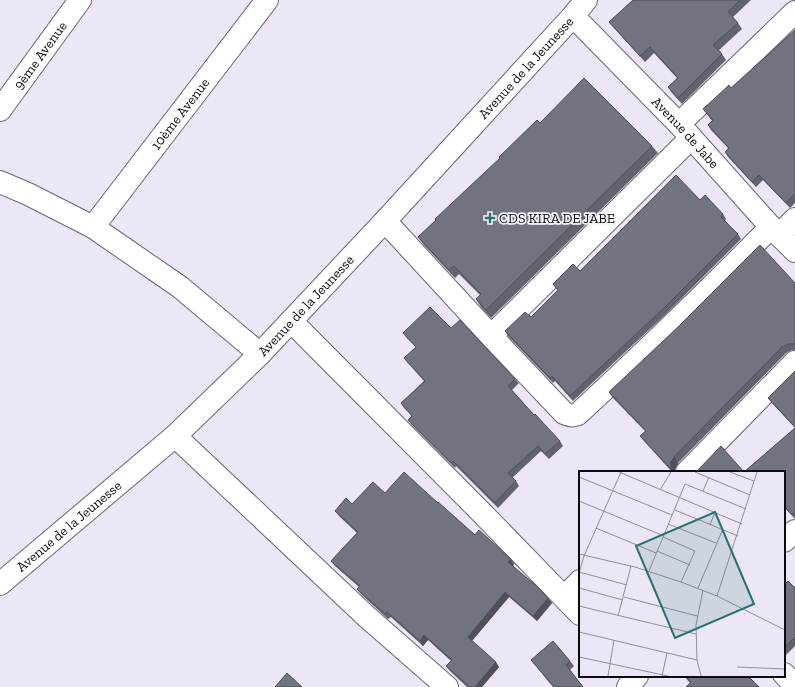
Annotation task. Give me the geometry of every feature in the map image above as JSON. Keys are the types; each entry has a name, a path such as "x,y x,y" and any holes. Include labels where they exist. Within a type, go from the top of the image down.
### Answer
{"street":[{"name":"9ème Avenue","path":"0,110 80,0"},
{"name":"10ème Avenue","path":"93,227 267,0"},
{"name":"Avenue de Jabe","path":"579,8 685,131 775,231 795,251"},
{"name":"Avenue de la Jeunesse","path":"0,584 175,436 260,354 385,221 579,8"},
{"path":"491,336 685,131 795,12"},
{"path":"0,182 28,194 93,227 180,287 260,354"},
{"path":"385,221 564,413 569,416 573,416 578,414 712,287 775,231 795,219"},
{"path":"291,321 579,613"},
{"path":"688,471 795,362"},
{"path":"175,436 367,617 448,687"},
{"path":"785,541 795,531"},
{"path":"564,597 579,582"},
{"path":"785,675 795,685 792,687"},
{"path":"628,687 636,677"}],"building":[{"path":"633,0 740,0 728,12 738,23 713,45 722,54 678,98 668,87 678,78 650,47 640,56 609,22"},
{"path":"795,30 795,194 786,203 759,175 752,182 725,152 729,148 708,125 713,120 703,109 729,85 731,88"},
{"path":"584,78 652,146 486,310 476,299 481,294 454,266 449,270 418,237 537,120 540,123"},
{"path":"676,175 700,200 705,195 723,214 721,217 738,234 664,308 570,396 552,376 550,378 505,331 525,312 531,317 558,290 553,284 573,264 580,271"},
{"path":"760,245 795,283 795,343 782,347 674,457 671,462 671,469 640,436 646,431 609,392 680,325"},
{"path":"430,307 451,328 460,320 515,379 508,386 560,441 545,454 538,446 508,473 516,481 495,503 453,461 451,463 408,420 412,416 401,403 425,381 404,358 416,347 403,333"},
{"path":"795,371 795,427 768,398"},
{"path":"795,428 795,513 791,514 785,507 785,471 745,471"},
{"path":"721,446 743,471 697,471"},
{"path":"404,472 475,535 479,530 511,559 508,562 540,589 548,598 533,616 505,592 468,637 496,662 475,687 470,687 446,666 452,660 424,635 420,641 387,612 385,614 357,589 360,586 331,561 358,532 335,511 346,498 352,504 373,482 385,493"},
{"path":"788,581 795,587 795,637 785,647 785,584"},
{"path":"553,641 570,661 566,665 583,687 554,687 531,660"},
{"path":"287,673 302,687 275,687"},
{"path":"686,677 749,677 759,687 686,687 691,682"}],"place":[{"name":"CDS KIRA DE JABE","path":"490,218"}]}
